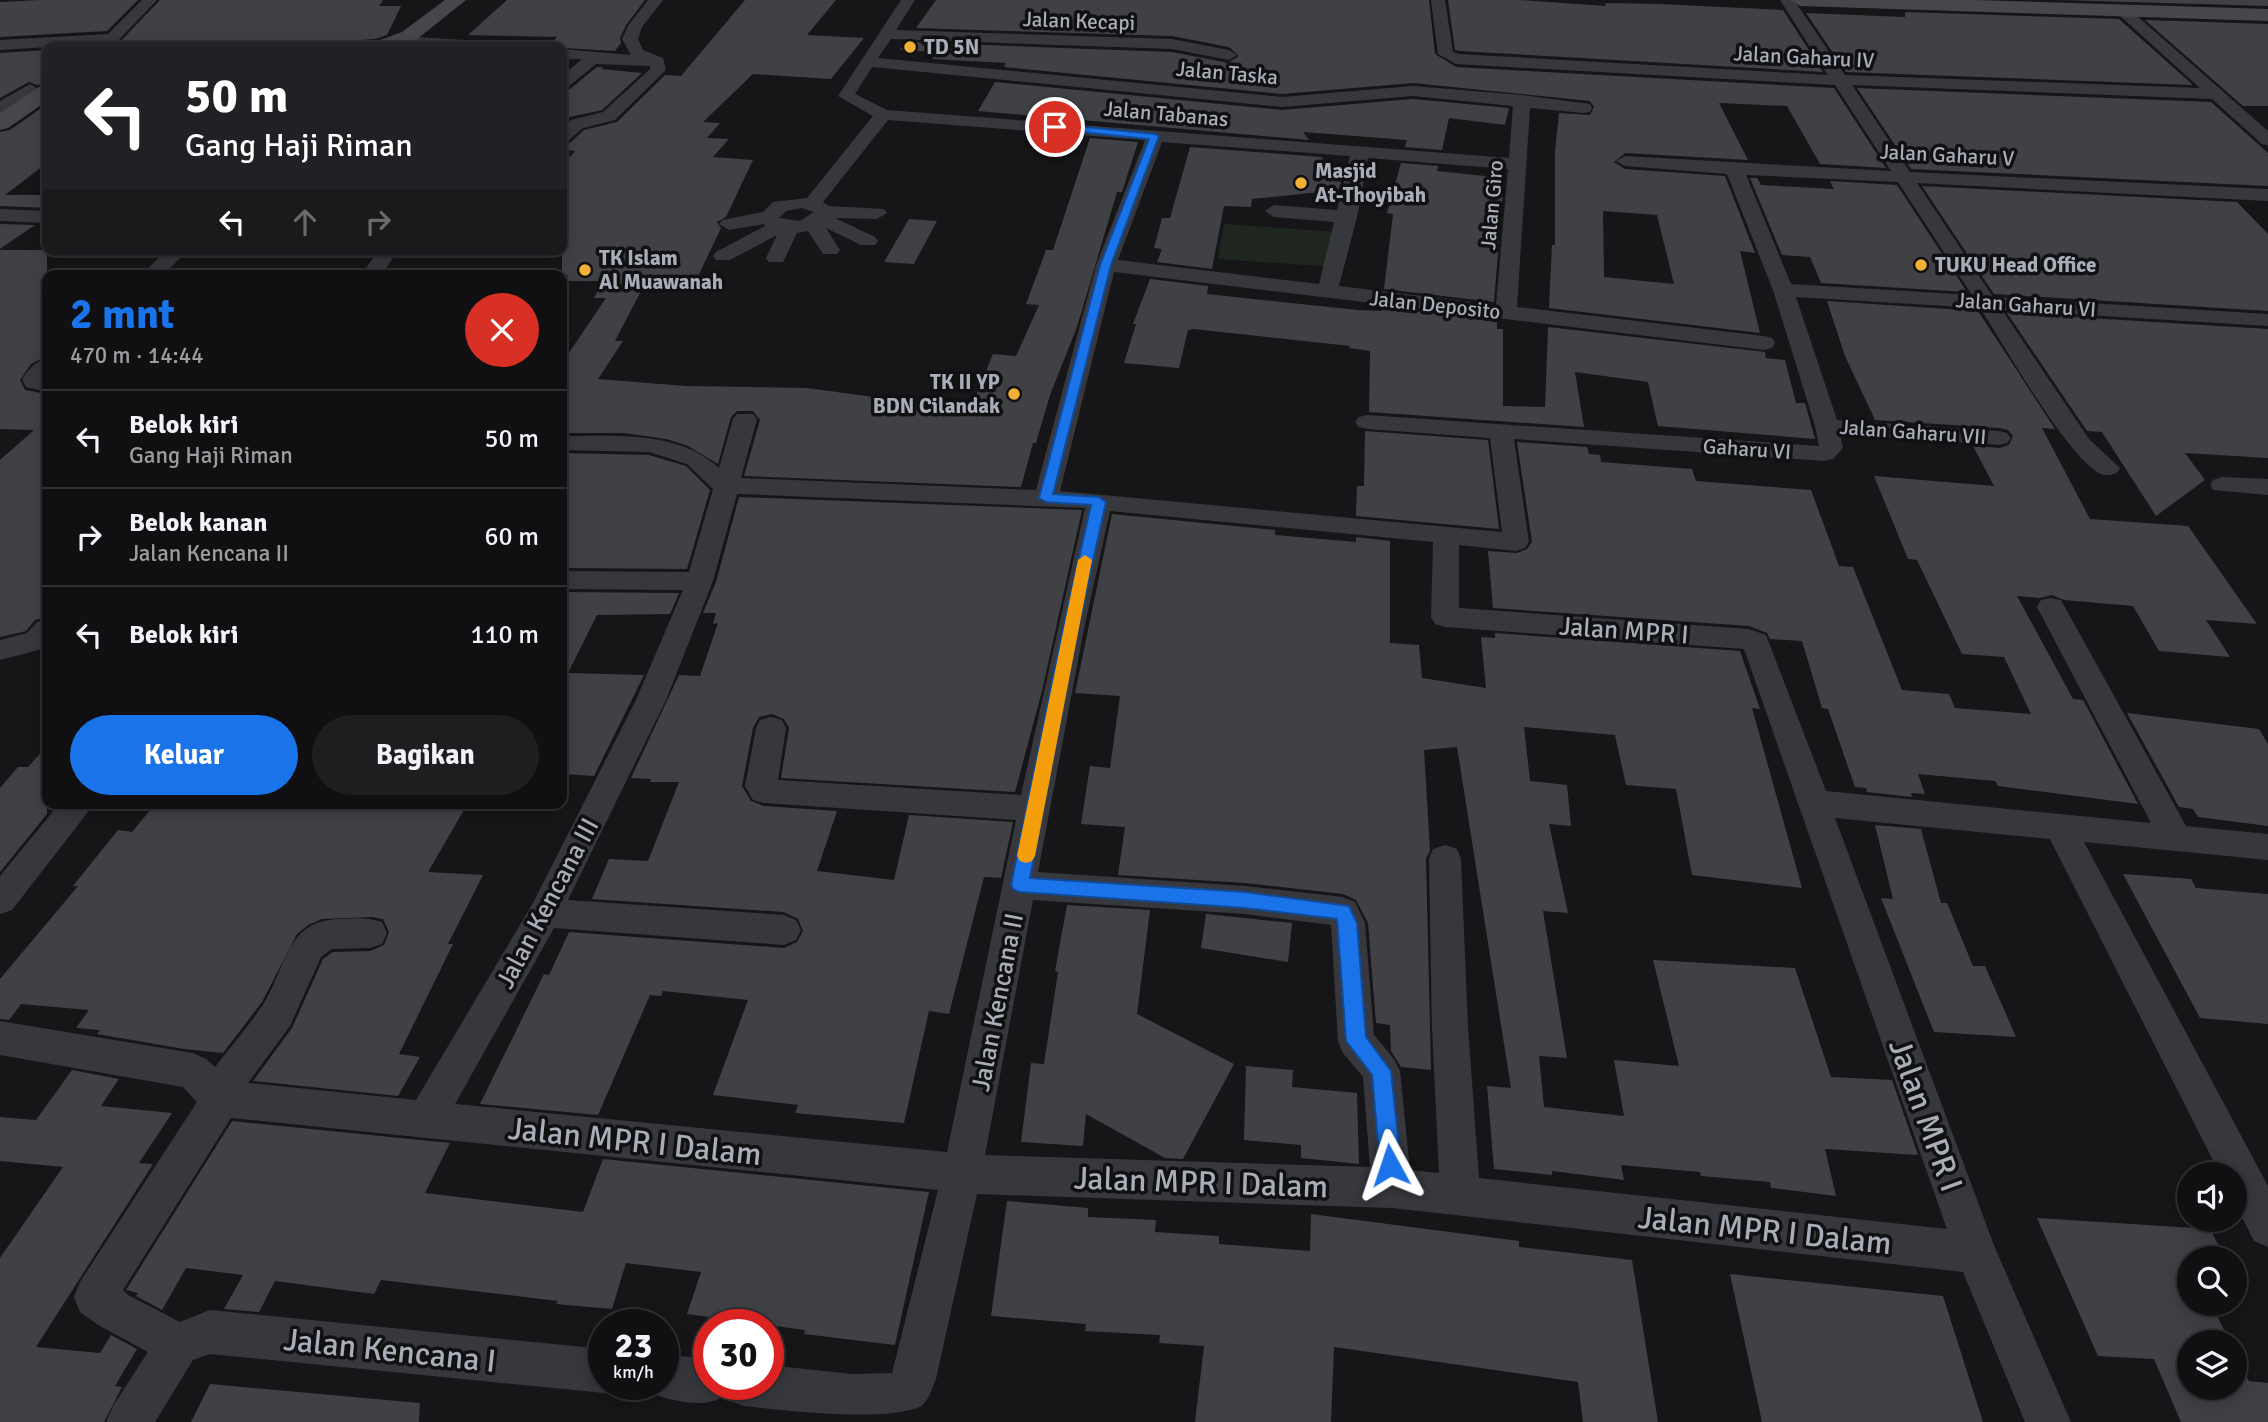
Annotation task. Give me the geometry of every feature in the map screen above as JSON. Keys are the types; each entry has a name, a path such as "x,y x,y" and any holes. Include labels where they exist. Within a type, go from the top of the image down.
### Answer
{"street":[{"path":"110,42 150,0"},
{"path":"393,42 457,0"},
{"path":"656,0 635,26 630,39 637,53 657,61"},
{"name":"Jalan Tabanas","path":"908,0 846,96 883,115 1033,113 1256,137 1360,152 1519,164"},
{"name":"Jalan Gaharu IV","path":"1438,0 1446,54 1452,59 1840,80 2217,94"},
{"path":"1787,0 2080,444 2108,468"},
{"path":"1800,0 2268,15"},
{"path":"2124,12 2268,140"},
{"name":"Jalan Kecapi","path":"885,34 1171,44 1229,55"},
{"path":"0,45 42,44"},
{"path":"567,54 587,55 592,59 657,61"},
{"path":"567,80 592,59"},
{"path":"567,132 576,124 609,117 658,70 657,61"},
{"name":"Jalan Taska","path":"867,62 1282,102 1402,91 1522,100 1584,108"},
{"path":"1033,113 1049,78"},
{"path":"1046,498 1145,126 1152,89"},
{"path":"0,108 38,91"},
{"path":"0,123 38,91"},
{"name":"Jalan Giro","path":"1506,313 1522,100"},
{"path":"817,214 883,115"},
{"path":"1327,293 1360,152"},
{"name":"Jalan Gaharu V","path":"1625,161 1734,169 2268,195"},
{"name":"Gaharu VI","path":"1367,422 1824,454 1831,447 1827,426 1783,290 1734,169"},
{"path":"776,258 779,206 790,203 868,241"},
{"path":"1274,212 1346,218"},
{"path":"817,214 877,213"},
{"path":"817,214 830,250"},
{"path":"0,215 42,217"},
{"path":"729,224 779,223"},
{"path":"723,256 779,223"},
{"path":"157,270 172,256"},
{"name":"Jalan Deposito","path":"1106,265 1327,293 1764,342"},
{"name":"Jalan Gaharu VI","path":"1783,290 2268,320"},
{"path":"42,370 33,379 34,382 42,384"},
{"name":"Jalan Kencana III","path":"425,1120 545,913 651,700 700,580 724,486 745,419"},
{"name":"Jalan Gaharu VII","path":"1827,426 1999,438"},
{"path":"567,443 651,445 696,459 724,486 1046,498 1516,542 1501,430"},
{"path":"2222,485 2268,487"},
{"name":"Jalan Kencana II","path":"962,1173 1073,616 1099,502"},
{"name":"Jalan MPR I","path":"1446,536 1445,617 1755,641 1976,1253 2048,1422"},
{"path":"567,580 700,580"},
{"path":"2051,607 2176,838"},
{"path":"0,650 42,638"},
{"path":"772,728 761,786 764,791 1035,809"},
{"path":"1815,803 2268,847"},
{"path":"0,900 74,809"},
{"path":"2060,827 2268,1227"},
{"path":"1445,859 1450,1027 1460,1196"},
{"path":"1020,885 1245,900 1343,912 1348,923 1356,1041 1381,1071 1392,1188"},
{"path":"545,913 784,930"},
{"path":"129,1422 178,1344 113,1310 95,1297 219,1097 277,1014 309,947 325,934 370,933"},
{"path":"0,1038 193,1071 219,1097 425,1120"},
{"name":"Jalan MPR I Dalam","path":"425,1120 962,1173 1392,1188 1976,1253"},
{"path":"784,1388 870,1396 906,1391 914,1379 962,1173"},
{"name":"Jalan Kencana I","path":"178,1344 210,1332 588,1369"}],"shaded area":[{"path":"1224,224 1338,232 1335,267 1218,259"}],"building":[{"path":"138,0 107,31 0,37 0,2"},
{"path":"160,0 383,0 379,6 401,6 387,35 376,39 329,42 120,42"},
{"path":"507,0 645,0 626,25 620,38 621,43 615,51 567,48 567,42 552,42 557,37 468,35"},
{"path":"745,0 836,0 807,35 864,38 831,79 753,74 703,122 720,123 707,138 729,139 713,157 753,160 726,217 717,222 721,228 692,289 642,289 615,341 623,341 598,379 685,386 807,388 970,410 993,354 1016,356 1039,305 1026,304 1046,250 1053,250 1090,138 1138,142 1122,192 1117,192 1077,327 1050,395 1036,443 1033,443 1021,487 744,476 760,420 753,411 737,411 731,417 718,464 686,445 666,439 624,433 567,433 567,356 606,298 594,298 603,281 567,281 567,270 562,270 562,256 567,256 567,160 575,151 567,150 567,143 584,130 617,122 665,75 681,76"},
{"path":"936,0 1429,0 1435,54 1456,67 1834,88 1886,168 1820,164 1787,106 1719,103 1748,160 1625,153 1614,162 1625,169 1725,176 1755,253 1740,251 1760,333 1549,308 1552,245 1555,245 1555,152 1559,113 1590,115 1594,107 1590,101 1413,83 1282,94 1004,67 1006,63 932,59 937,52 900,50 905,42 1172,52 1228,63 1239,56 1229,47 1172,36 916,28","holes":["1603,211 1657,215 1674,284 1604,277"]},
{"path":"1448,0 1519,0 1606,6 1605,3 1660,4 1783,10 1823,72 1460,51 1455,50"},
{"path":"2061,0 2268,0 2268,6"},
{"path":"1905,12 2119,19 2193,85 1846,72 1806,13 1905,17"},
{"path":"2145,20 2268,24 2268,106 2243,106"},
{"path":"42,50 42,84 29,82 0,98 0,53"},
{"path":"597,67 642,73 602,110 567,120 567,90"},
{"path":"995,82 1282,110 1413,99 1509,108 1505,125 1449,118 1442,150 1405,147 1407,140 1303,132 1309,140 978,111"},
{"path":"1857,88 2211,102 2268,153 2268,186 1911,169"},
{"path":"42,108 42,167 5,195 42,195 42,208 0,206 0,132 10,130"},
{"path":"1190,147 1321,157 1341,183 1339,190 1252,199 1251,207 1224,206 1212,269 1157,262 1162,249 1154,248 1162,218 1170,218"},
{"path":"1401,163 1438,166 1437,171 1504,178 1494,302 1384,289 1393,214 1387,213"},
{"path":"1750,178 1757,178 1761,185 1834,189 1830,181 1897,185 1967,292 1821,283 1810,257 1782,255"},
{"path":"1922,186 2237,202 2268,234 2268,311 1994,294"},
{"path":"909,219 937,221 914,264 884,262"},
{"path":"0,224 35,225 0,249"},
{"path":"0,250 42,250 42,256 47,256 47,270 42,270 42,358 31,364 20,380 25,390 42,393 42,618 35,620 26,631 0,637 0,460 34,430 0,429"},
{"path":"1150,279 1208,286 1207,294 1357,310 1381,311 1382,307 1497,321 1497,329 1503,329 1503,406 1545,407 1548,327 1765,352 1766,358 1785,360 1796,403 1805,403 1815,439 1658,426 1648,382 1575,372 1584,427 1369,412 1370,351 1349,348 1350,346 1194,329 1188,330 1179,368 1124,363 1136,324 1133,324"},
{"path":"1827,301 1978,311 2055,429 2042,428 2090,519 2188,526 2257,624 2206,620 2230,657 2159,651 2133,606 2064,600 2052,595 2040,598 2017,596 2073,699 2083,700 2138,804 1998,786 1995,781 1918,774 1925,794 1911,793 1912,797 1867,792 1866,788 1855,787 1828,709 1822,708 1802,641 1770,639 1767,633 1749,626 1493,608 1488,551 1517,553 1527,549 1532,542 1517,442 1587,447 1589,454 1600,455 1601,462 1692,469 1696,481 1811,490 1839,566 1853,567 1902,690 1949,694 1955,708 2031,714 2004,657 1962,654 1917,560 1908,559 1874,476 1994,486 1973,446 2000,448 2009,445 2013,436 2008,430 1999,428 1875,420 1845,356"},
{"path":"2007,313 2268,329 2268,458 2185,453 2205,480 2156,516 2102,432 2087,431"},
{"path":"1365,431 1488,440 1499,529 1356,516 1357,486 1364,486"},
{"path":"567,453 649,455 686,466 710,490 687,569 567,568"},
{"path":"739,497 1082,510 1042,691 1015,792 781,778 789,728 784,719 772,714 759,717 753,728 742,786 751,801 764,806 837,811 817,871 894,880 909,815 1013,822 1001,878 984,877 949,1014 929,1011 904,1123 795,1113 798,1105 713,1095 748,1000 663,991 661,996 650,995 598,1115 480,1104 544,974 549,975 569,932 784,948 797,942 803,931 798,919 784,912 592,899 609,859 648,861 679,782 650,782 651,779 631,778 679,675 700,676 718,623 713,624 716,613 703,613 716,582"},
{"path":"1112,514 1275,530 1275,535 1356,542 1356,537 1390,541 1390,643 1419,645 1422,678 1486,688 1481,637 1495,638 1495,633 1740,651 1760,709 1752,708 1802,888 1692,875 1676,789 1626,785 1615,735 1524,727 1530,781 1567,785 1571,826 1549,824 1568,913 1543,911 1567,1058 1539,1056 1544,1107 1624,1116 1614,1060 1679,1066 1653,960 1795,968 1831,1077 1892,1080 1918,1155 1825,1149 1836,1196 1771,1188 1770,1182 1621,1165 1624,1180 1552,1171 1552,1175 1494,1169 1487,1086 1511,1088 1457,747 1424,750 1430,850 1426,859 1431,1070 1401,1067 1391,1051 1390,1025 1376,1023 1368,923 1356,900 1343,894 1245,883 1118,875 1125,827 1081,824 1090,766 1110,768 1120,696 1075,693"},
{"path":"567,592 679,593 670,614 597,615 568,673 644,675 594,776 567,774"},
{"path":"2127,713 2259,729 2268,744 2268,826 2198,817 2193,809 2179,807"},
{"path":"42,752 42,809 47,809 47,814 0,872 0,788 18,767 28,767"},
{"path":"151,809 465,809 428,872 483,875 448,944 453,944 399,1054 420,1057 398,1096 253,1081 292,1028 323,959 333,952 370,951 384,945 389,932 383,919 322,919 297,934 262,1002 223,1053 184,1049 97,1034 100,1030 76,1028 89,1010 21,1004 9,1020 0,1019 0,979 78,886 73,886 118,830 132,832"},
{"path":"1875,825 1921,829 1941,903 1947,903 1973,966 1985,966 2016,1037 1934,1032 1881,898 1893,899"},
{"path":"2123,874 2191,879 2196,888 2268,894 2268,1024 2200,1018"},
{"path":"1067,905 1150,910 1137,1014 1234,1064 1183,1159 1165,1158 1086,1114 1083,1146 1021,1142 1031,1063 1044,1064 1058,972 1055,971"},
{"path":"1206,914 1292,923 1288,962 1201,948"},
{"path":"1246,1066 1293,1070 1292,1087 1357,1093 1359,1164 1301,1158 1301,1145 1244,1140"},
{"path":"72,1070 119,1079 101,1106 172,1113 139,1163 153,1164 36,1347 100,1353 111,1335 137,1349 115,1386 122,1387 104,1422 0,1422 0,1258 63,1167 0,1161 0,1117 36,1120"},
{"path":"232,1121 450,1143 425,1193 583,1212 603,1159 929,1192 895,1345 804,1334 805,1330 784,1327 784,1309 693,1309 693,1315 687,1314 701,1272 626,1263 612,1309 381,1280 374,1294 275,1281 259,1312 224,1309 243,1275 186,1268 162,1310 136,1296 138,1293 126,1290"},
{"path":"1007,1201 1088,1208 1088,1217 1156,1220 1155,1232 1219,1236 1219,1244 1310,1251 1311,1214 1519,1241 1519,1247 1632,1260 1658,1422 1583,1422 1578,1382 1334,1347 1331,1422 1195,1422 1204,1346 1159,1343 1160,1335 1085,1331 1086,1324 991,1316"},
{"path":"2037,1218 2177,1227 2177,1232 2212,1232 2219,1246 2177,1246 2177,1316 2217,1316 2224,1330 2177,1330 2177,1400 2247,1400 2247,1377 2249,1381 2268,1383 2268,1422 2181,1422 2154,1359 2098,1356"},
{"path":"1730,1274 1943,1296 1983,1422 1762,1422"},
{"path":"210,1384 420,1403 419,1422 191,1422"}],"slow traffic":[{"path":"1026,856 1085,560"}],"place":[{"name":"TD 5N","path":"910,47"},
{"name":"Masjid At-Thoyibah","path":"1301,183"},
{"name":"TUKU Head Office","path":"1921,265"},
{"name":"TK Islam Al Muawanah","path":"585,270"},
{"name":"TK II YP BDN Cilandak","path":"1014,394"}],"route":[{"path":"1055,127 1155,136 1106,265 1046,498 1099,502 1070,629 1020,885 1245,900 1343,912 1348,923 1356,1041 1381,1071 1390,1165"}]}
